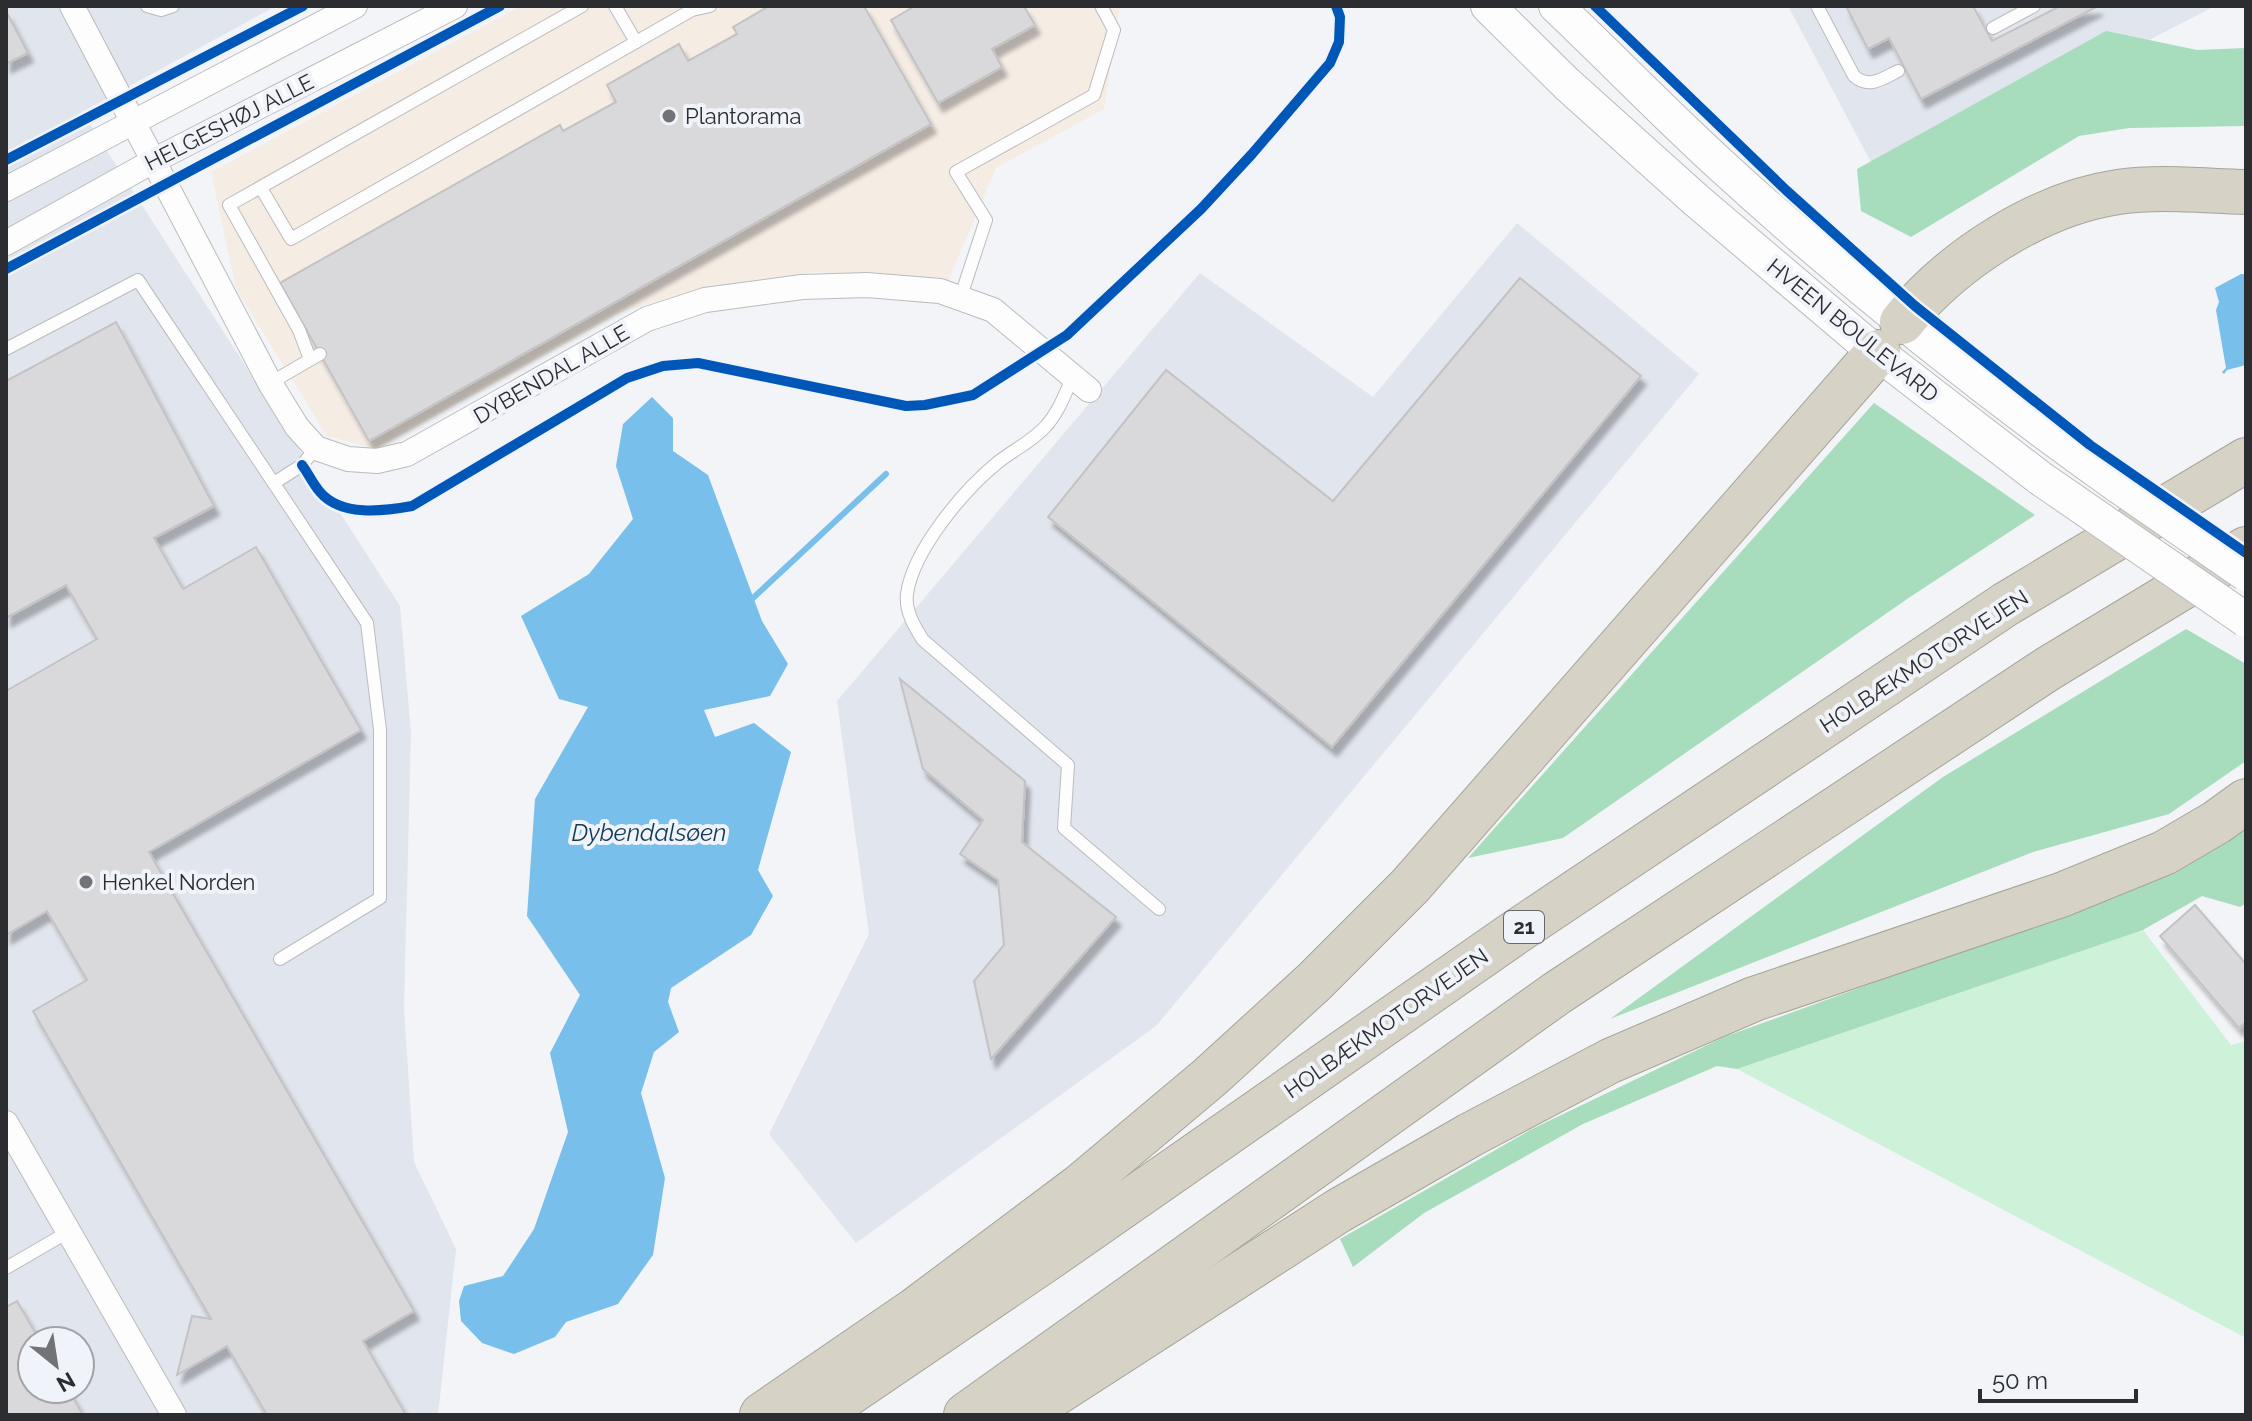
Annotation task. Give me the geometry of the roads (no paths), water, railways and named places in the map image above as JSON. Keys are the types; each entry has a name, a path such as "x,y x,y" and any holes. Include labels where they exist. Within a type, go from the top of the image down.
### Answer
{"highway":[{"path":"762,1415 915,1310 1079,1187 1210,1077 1314,982 1410,886 1915,306 1974,255 2021,224 2090,198 2151,190 2246,192"},
{"name":"HOLBÆKMOTORVEJEN","path":"817,1415 1513,934 1980,622 2246,460"},
{"path":"966,1415 1557,993 2049,668 2246,549"},
{"path":"1022,1415 1338,1211 1470,1135 1610,1061 1754,999 2061,895 2164,853 2246,801"}],"street":[{"path":"72,6 270,383 297,427 316,448"},
{"name":"HELGESHØJ ALLE","path":"6,189 355,6"},
{"name":"HELGESHØJ ALLE","path":"6,243 155,160 455,6"},
{"name":"HVEEN BOULEVARD","path":"1488,6 1567,84 1696,200 1890,337 2075,455 2246,574"},
{"name":"HVEEN BOULEVARD","path":"1556,6 1721,165 1890,337 2040,478 2246,620"},
{"name":"DYBENDAL ALLE","path":"316,448 348,459 377,461 407,454 647,319 705,300 802,287 867,285 940,291 993,310 1081,383"},
{"path":"6,1123 174,1415"}],"lane":[{"path":"147,6 161,10 173,6"},
{"path":"270,383 315,357 229,205 582,6"},
{"path":"615,6 636,42"},
{"path":"261,188 291,239 692,10 710,6"},
{"path":"960,299 986,220 956,172 1094,95 1114,30 1101,6"},
{"path":"1817,6 1854,76 1861,82 1871,84 1898,71"},
{"path":"1993,28 2034,6"},
{"path":"6,349 138,280 367,623 380,730 380,898 280,959"},
{"path":"1081,383 1046,426 995,465 941,525 917,565 907,594 908,607 912,622 923,640 1068,765 1064,828 1159,909"},
{"path":"274,483 302,465 316,448"},
{"path":"6,1268 68,1232"}],"water":[{"path":"2246,274 2246,365 2227,370 2224,374 2222,372 2226,368 2215,288"},
{"name":"Dybendalsøen","path":"652,397 673,418 673,451 708,475 762,621 788,664 770,696 704,710 715,737 754,723 791,752 758,870 773,896 751,935 671,988 668,1002 679,1032 654,1052 641,1093 665,1178 653,1255 618,1304 566,1322 555,1337 514,1354 482,1343 461,1321 459,1301 464,1286 503,1276 534,1229 568,1132 550,1053 580,995 527,916 535,799 588,707 559,699 521,616 589,574 633,519 616,466 623,424"}],"waterway":[{"path":"753,598 886,474"}],"place":[{"name":"Plantorama","path":"669,116"},
{"name":"Henkel Norden","path":"86,882"}]}
